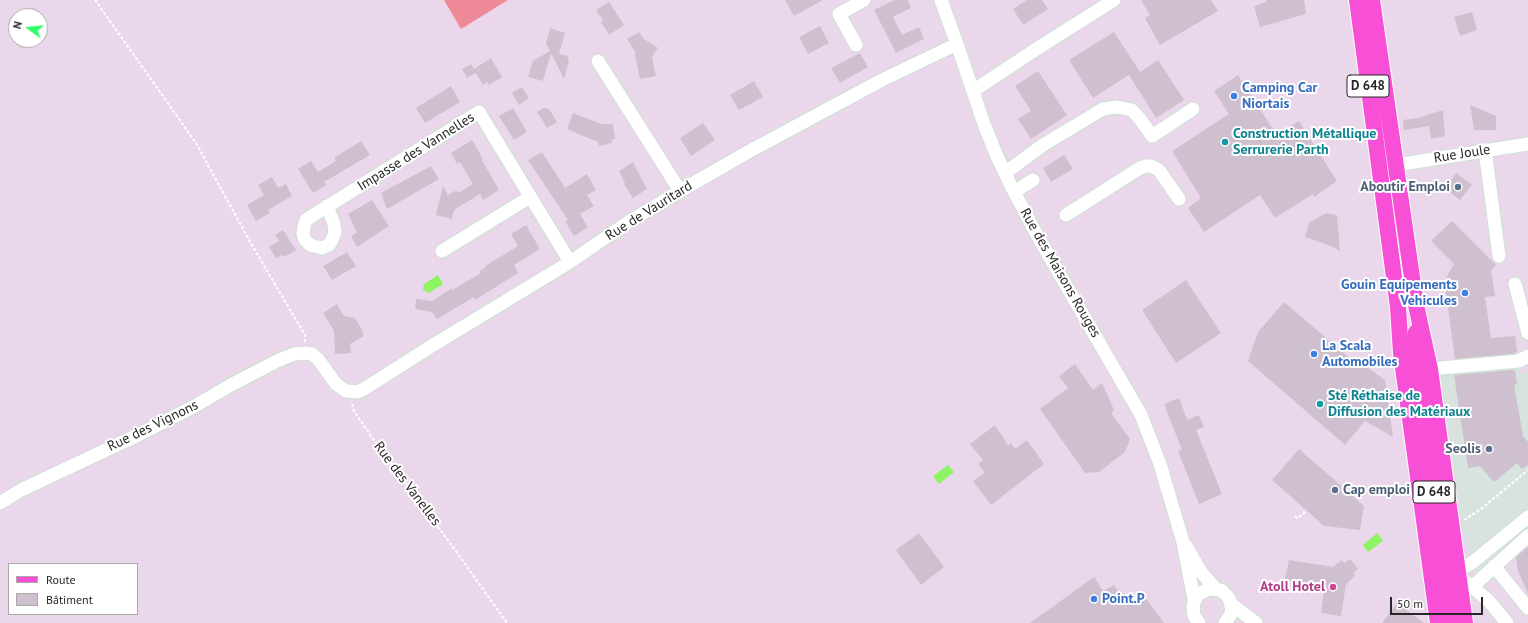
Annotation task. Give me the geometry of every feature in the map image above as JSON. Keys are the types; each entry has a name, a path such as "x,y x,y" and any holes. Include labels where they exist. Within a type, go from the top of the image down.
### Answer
{"main road":[{"name":"D 648","path":"1360,0 1396,164 1416,305 1415,361 1452,623"},
{"name":"D 648","path":"1360,0 1398,307 1415,361"},
{"path":"1416,305 1430,369 1452,522 1464,578 1465,623"},
{"path":"1398,307 1401,353 1438,623"}],"street":[{"path":"856,45 839,14 864,0"},
{"name":"Rue des Maisons Rouges","path":"941,0 987,132 1014,192 1140,415 1160,464 1183,542 1194,599 1192,611 1198,622"},
{"path":"973,91 1114,0"},
{"name":"Rue de Vauritard","path":"350,392 364,389 570,262 627,223 748,152 882,80 957,44"},
{"path":"598,61 680,191"},
{"path":"1005,173 1043,145 1103,109 1117,107 1132,110 1152,136 1193,109"},
{"name":"Impasse des Vannelles","path":"327,206 479,112 570,262"},
{"name":"Rue Joule","path":"1396,164 1528,144"},
{"path":"1485,150 1499,256"},
{"path":"1066,215 1140,168 1146,166 1151,166 1159,170 1179,199"},
{"path":"1014,192 1033,180"},
{"path":"442,251 530,197"},
{"path":"1515,284 1528,333"},
{"path":"306,353 312,354 318,358 336,384 341,389 350,392"},
{"name":"Rue des Vignons","path":"0,503 20,490 140,434 195,406 277,361 294,354 306,353"},
{"path":"1430,369 1520,361 1528,356"},
{"path":"1464,578 1473,562 1528,517"},
{"path":"1464,578 1494,566 1528,536"},
{"name":"Rue des Maisons Rouges","path":"1183,542 1201,572 1216,589 1226,594 1231,604"},
{"path":"1494,566 1528,608"},
{"path":"1464,578 1488,600 1507,623"},
{"path":"1194,599 1203,590 1216,589"},
{"path":"1225,623 1230,616 1231,604"},
{"path":"1231,604 1256,623"}],"path":[{"path":"95,0 196,143 253,247 305,335 306,353"},
{"name":"Rue des Vanelles","path":"350,392 354,411 506,623"},
{"path":"1452,522 1461,522 1481,509 1528,470"},
{"path":"1295,516 1297,518 1306,510"}],"shaded area":[{"path":"444,0 508,0 461,29"},
{"path":"438,275 443,284 429,293 423,290 424,284"},
{"name":"Seolis","path":"1505,364 1519,368 1520,375 1528,370 1528,530 1475,575 1473,562 1461,522 1440,372"},
{"path":"948,465 954,472 939,484 933,476"},
{"path":"1377,533 1383,541 1368,552 1363,545"}],"building":[{"path":"785,0 823,0 794,16"},
{"path":"894,0 908,0 911,8 893,17 902,35 919,27 924,39 896,53 874,10"},
{"path":"1027,0 1042,0 1048,9 1023,25 1013,9"},
{"path":"1141,0 1211,0 1218,11 1160,45 1145,18 1150,15"},
{"path":"1266,0 1304,0 1306,14 1260,27 1254,6 1266,2"},
{"path":"609,2 624,25 609,35 601,22 603,20 596,10"},
{"path":"1472,12 1477,30 1460,36 1454,17"},
{"path":"820,26 829,43 808,54 799,37"},
{"path":"550,28 565,33 559,54 567,56 569,61 564,79 551,53 543,81 528,77 533,61 550,51 546,43"},
{"path":"639,32 644,39 658,48 652,57 656,76 640,79 635,55 636,53 627,39"},
{"path":"1114,32 1140,72 1158,60 1184,100 1156,118 1129,75 1093,98 1069,60"},
{"path":"860,53 868,67 840,83 831,68"},
{"path":"491,58 502,77 489,85 487,82 483,85 476,73 467,78 462,69 471,64 474,69"},
{"path":"1038,71 1067,115 1031,139 1018,119 1031,111 1015,86"},
{"path":"1238,75 1276,134 1299,121 1337,181 1314,197 1313,194 1275,218 1260,195 1204,232 1188,208 1201,198 1172,151 1229,114 1214,91"},
{"path":"754,81 763,97 739,110 730,95"},
{"path":"451,86 460,102 425,123 416,108"},
{"path":"522,87 529,98 519,105 512,93"},
{"path":"1470,105 1496,116 1496,130 1474,130"},
{"path":"513,108 527,132 514,140 499,116"},
{"path":"544,108 549,109 557,122 547,128 537,112"},
{"path":"1443,110 1445,136 1431,139 1429,126 1404,130 1403,120 1418,118"},
{"path":"573,113 601,124 613,124 615,139 611,140 612,143 599,146 598,142 567,129"},
{"path":"703,123 715,140 691,156 680,138"},
{"path":"472,140 499,190 483,200 480,194 454,210 452,219 436,215 443,186 448,195 455,191 460,192 473,184 460,162 457,164 451,153"},
{"path":"361,141 370,155 324,182 326,185 313,193 298,169 311,161 318,172 336,161 334,158"},
{"path":"542,152 565,188 587,174 596,190 587,195 594,206 580,214 588,227 574,236 565,221 568,220 528,160"},
{"path":"1064,155 1073,169 1051,182 1043,168"},
{"path":"633,162 647,189 633,198 624,184 625,183 619,171"},
{"path":"431,166 439,179 387,209 381,193"},
{"name":"Aboutir Emploi","path":"1456,173 1472,185 1460,200 1445,189"},
{"path":"272,177 278,188 286,184 292,196 268,210 270,213 256,221 247,205 264,195 258,185"},
{"path":"372,200 389,226 357,247 351,236 357,232 348,214"},
{"path":"1326,213 1337,215 1340,251 1331,246 1305,237 1309,223"},
{"name":"Gouin Equipements Vehicules","path":"1452,221 1496,265 1491,270 1495,296 1485,297 1491,338 1515,336 1517,352 1512,354 1455,359 1445,286 1447,276 1454,264 1431,241"},
{"path":"526,225 540,249 514,265 518,273 475,300 474,297 437,319 432,312 415,309 416,299 432,301 452,288 452,290 481,273 480,271 486,267 485,266 518,246 511,234"},
{"path":"283,230 296,250 284,257 282,255 276,258 269,247 279,241 275,235"},
{"path":"347,252 356,266 332,280 323,266"},
{"path":"1186,280 1221,333 1176,363 1142,310"},
{"path":"1284,302 1352,360 1354,358 1385,380 1393,437 1365,421 1345,445 1248,361 1258,332"},
{"path":"337,304 344,316 355,318 363,332 362,333 364,336 350,344 351,353 335,354 334,331 323,313"},
{"path":"1075,364 1093,390 1102,383 1114,410 1111,413 1130,439 1125,452 1099,472 1085,473 1040,409 1068,388 1059,376"},
{"path":"1515,371 1517,384 1514,385 1523,436 1528,442 1528,465 1522,469 1517,463 1494,482 1480,466 1468,468 1454,375"},
{"path":"1179,398 1187,420 1199,415 1204,427 1196,430 1222,494 1199,504 1178,451 1182,450 1164,404"},
{"path":"995,425 1008,445 1011,443 1015,449 1027,440 1044,464 991,505 973,481 985,473 978,464 983,460 970,444"},
{"path":"1299,449 1364,506 1360,530 1324,526 1272,480"},
{"path":"919,533 944,567 921,585 896,550"},
{"path":"1528,547 1528,594 1518,571 1516,557"},
{"name":"Atoll Hotel","path":"1350,559 1358,569 1353,573 1355,576 1346,584 1341,616 1321,613 1324,590 1320,589 1321,585 1285,580 1289,560 1333,567 1342,560 1344,563"},
{"name":"Point.P","path":"1094,577 1103,591 1114,585 1128,604 1143,594 1164,623 1030,623"},
{"path":"1397,603 1424,623 1382,623"}],"place":[{"name":"Camping Car Niortais","path":"1234,96"},
{"name":"Construction Métallique Serrurerie Parth","path":"1225,142"},
{"name":"Aboutir Emploi","path":"1458,187"},
{"name":"Gouin Equipements Vehicules","path":"1465,293"},
{"name":"La Scala Automobiles","path":"1314,354"},
{"name":"Sté Réthaise de Diffusion des Matériaux","path":"1320,404"},
{"name":"Seolis","path":"1489,449"},
{"name":"Cap emploi","path":"1335,490"},
{"name":"Atoll Hotel","path":"1333,587"},
{"name":"Point.P","path":"1094,599"}]}
